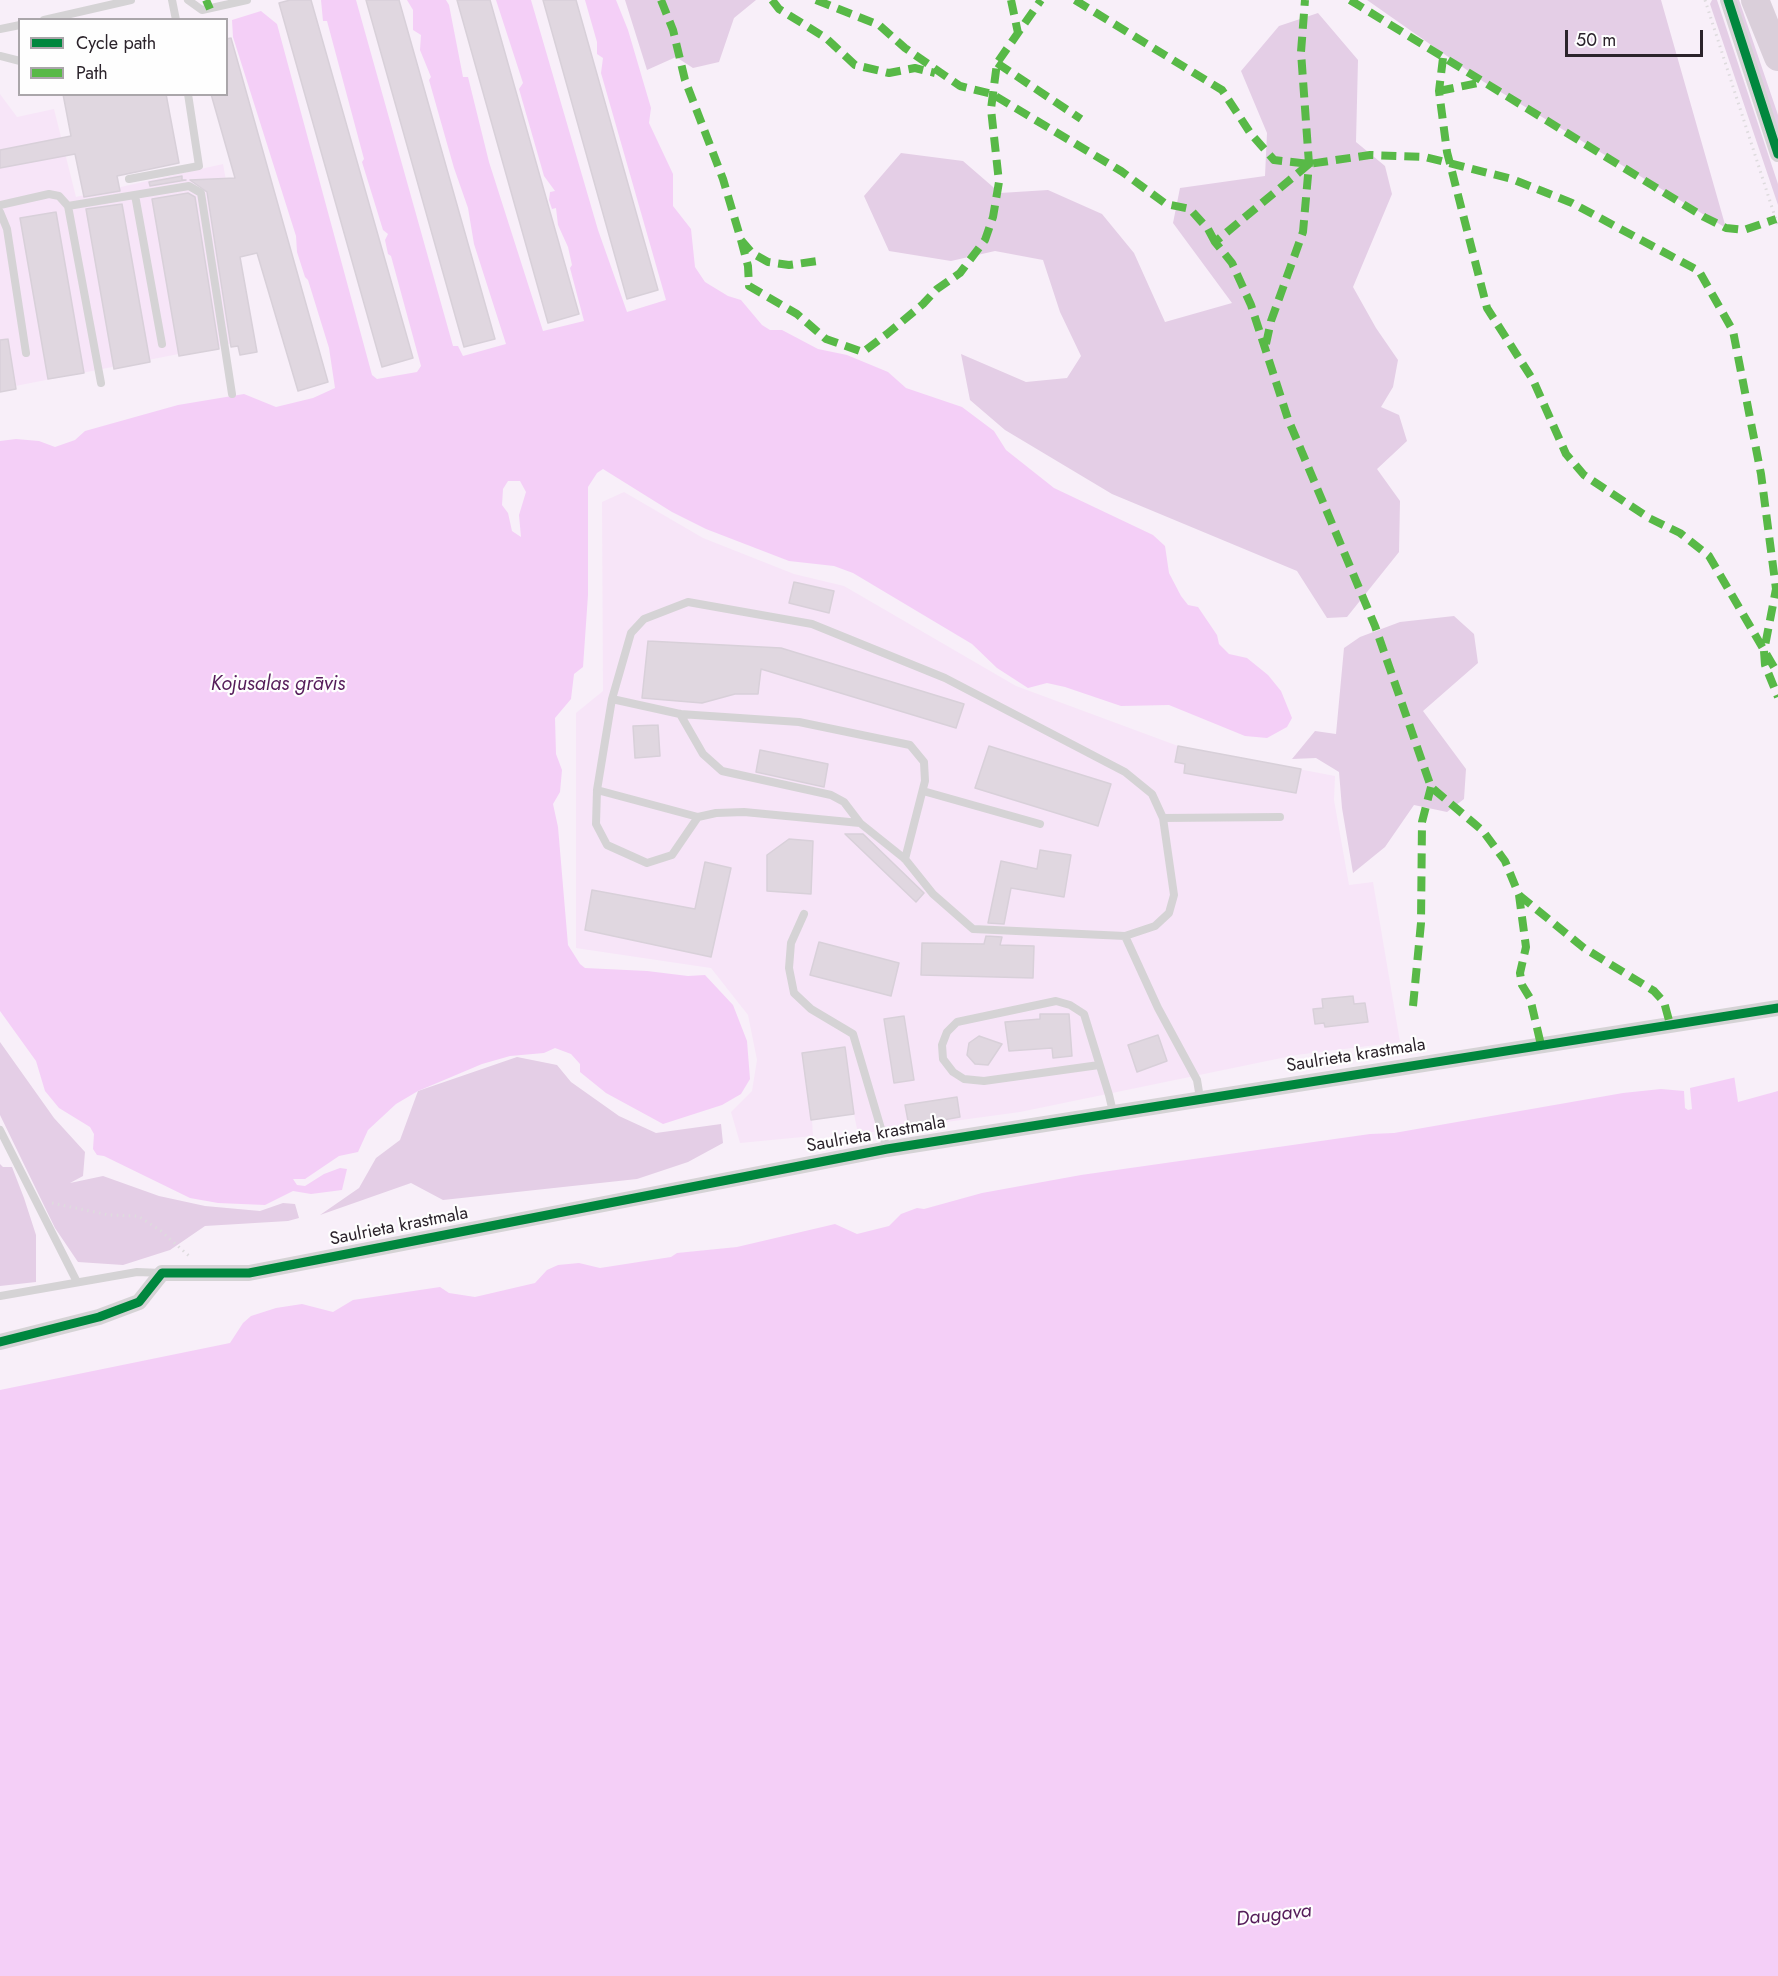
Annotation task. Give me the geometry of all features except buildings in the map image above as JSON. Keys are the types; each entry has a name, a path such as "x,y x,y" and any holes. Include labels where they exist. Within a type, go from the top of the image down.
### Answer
{"highway":[{"path":"1755,0 1778,57"}],"street":[{"path":"1728,0 1778,154"},
{"name":"Saulrieta krastmala","path":"162,1273 249,1273 887,1149 1778,1008"},
{"path":"0,1342 99,1317 139,1302 162,1273"}],"lane":[{"path":"53,18 131,0"},
{"path":"172,0 176,18"},
{"path":"188,0 202,10 247,0"},
{"path":"0,29 18,25"},
{"path":"0,56 18,60"},
{"path":"129,179 199,166 188,96"},
{"path":"68,206 189,186 201,193 232,394"},
{"path":"0,205 49,194 59,196 68,206 101,383"},
{"path":"135,195 162,344"},
{"path":"0,212 8,229 26,353"},
{"path":"680,714 703,754 722,771 831,795 844,802 861,823 905,860 933,894 974,929 1125,936 1155,926 1169,913 1174,895 1164,818 1152,794 1125,772 945,678 812,624 688,602 644,619 631,633 612,699 597,790 596,824 607,845 646,863 672,855 698,817"},
{"path":"612,699 680,714 799,722 910,745 924,762 923,790 905,860"},
{"path":"597,790 698,817 716,813 744,812 861,823"},
{"path":"923,790 1040,824"},
{"path":"1164,818 1280,817"},
{"path":"804,914 791,943 789,968 794,993 811,1009 853,1034 884,1130 887,1149"},
{"path":"1125,936 1158,1008 1197,1080 1200,1098"},
{"path":"1099,1065 984,1081 964,1078 953,1071 943,1059 942,1044 947,1032 957,1022 1056,1001 1070,1005 1084,1014 1113,1112"},
{"path":"0,1130 77,1282"},
{"path":"0,1296 137,1272 162,1273"}],"path":[{"path":"1705,0 1778,226"},
{"path":"35,1201 109,1215 138,1216 160,1231 208,1273"}],"shaded area":[{"path":"625,0 756,0 734,18 719,62 693,68 676,57 647,70"},
{"path":"1367,0 1661,0 1726,228 1484,82"},
{"path":"1712,0 1717,0 1778,184 1778,205 1710,4"},
{"path":"1734,0 1739,0 1778,115 1778,135"},
{"path":"1318,13 1358,60 1356,142 1385,166 1392,194 1353,287 1376,328 1398,360 1393,387 1381,407 1399,415 1407,441 1377,469 1400,501 1399,552 1347,617 1327,618 1297,571 1112,494 1005,430 970,400 961,354 1026,382 1067,378 1081,356 1060,312 1043,260 995,251 951,261 889,251 864,196 901,153 963,161 1000,193 1048,190 1102,214 1134,253 1165,322 1232,303 1173,223 1180,188 1265,176 1267,133 1241,71 1279,26"},
{"path":"0,94 17,117 54,109 76,197 223,164 255,339 0,389"},
{"path":"624,492 703,538 794,574 844,586 1016,686 1178,746 1335,776 1334,800 1349,885 1373,882 1400,1042 1296,1055 1020,1112 858,1134 854,1114 812,1120 813,1136 740,1143 731,1112 752,1091 757,1060 748,1015 711,968 576,948 576,713 603,691 602,502"},
{"path":"1454,616 1474,634 1478,663 1423,711 1466,769 1464,799 1447,812 1414,805 1385,847 1353,873 1342,808 1339,772 1316,758 1292,759 1315,731 1336,734 1344,648 1360,637 1400,622"},
{"path":"0,1042 54,1118 85,1152 83,1176 70,1183 103,1176 159,1196 205,1206 260,1211 283,1203 295,1204 299,1218 288,1221 205,1226 170,1250 123,1265 78,1262 55,1228 0,1115"},
{"path":"517,1057 557,1065 571,1082 619,1116 656,1133 721,1124 723,1143 688,1162 637,1179 443,1200 411,1183 320,1215 359,1188 376,1158 400,1140 418,1091"},
{"path":"0,1164 3,1167 12,1167 36,1235 36,1282 0,1286"}],"water":[{"name":"Kojusalas grāvis","path":"321,0 356,0 453,346 458,346 463,356 506,344 474,244 468,208 429,80 431,77 420,50 421,35 413,30 413,10 407,0 446,0 449,5 463,77 468,77 489,162 543,331 584,321 570,268 572,265 568,247 558,225 556,208 552,209 549,200 550,192 555,191 544,176 519,89 523,83 496,0 531,0 598,230 627,312 666,300 601,73 603,58 597,54 597,42 585,0 616,0 628,30 651,108 649,123 673,174 673,206 691,229 695,267 705,282 728,296 741,300 762,325 770,330 782,330 818,349 847,355 888,372 906,388 962,407 994,431 1006,450 1054,488 1153,535 1165,546 1169,573 1181,596 1188,605 1198,607 1217,635 1219,644 1229,654 1247,658 1268,675 1281,691 1292,718 1287,727 1267,738 1245,736 1169,705 1121,706 1047,683 1028,688 997,668 972,644 853,573 834,566 789,561 706,529 672,512 603,469 597,473 588,487 588,595 583,667 574,674 571,699 555,718 556,754 562,770 560,792 553,804 558,827 568,945 585,968 647,971 688,976 705,975 733,1005 747,1041 750,1079 741,1094 722,1105 663,1124 606,1093 580,1072 580,1064 571,1054 555,1048 544,1053 510,1056 482,1064 418,1091 396,1104 368,1130 358,1152 339,1156 305,1179 293,1179 297,1185 305,1186 324,1174 340,1168 347,1169 342,1190 311,1194 293,1191 265,1205 218,1203 190,1198 104,1156 97,1155 93,1149 94,1134 90,1127 59,1108 45,1091 36,1061 0,1011 0,441 16,439 39,441 55,447 75,440 85,431 178,405 244,394 276,407 313,398 335,388 329,348 297,252 296,236 233,37 232,20 261,11 277,24 372,375 377,379 417,372 421,366 391,256 388,254 385,240 388,234 383,230 362,162 364,159 327,21 323,21","holes":["508,481 520,481 526,492 519,515 521,537 512,531 508,513 502,505 503,489"]},
{"name":"Daugava","path":"1778,1075 1778,1976 0,1976 0,1390 230,1343 243,1323 251,1316 276,1308 302,1304 333,1312 353,1300 440,1287 449,1293 475,1297 535,1283 547,1270 558,1265 579,1263 600,1268 671,1257 677,1253 737,1247 835,1224 857,1234 889,1226 901,1214 917,1208 924,1209 982,1193 1081,1175 1370,1134 1394,1133 1623,1093 1661,1089 1684,1091 1685,1108 1688,1110 1692,1109 1690,1088 1741,1076 1744,1085"}],"pier":[{"path":"1778,1072 1778,1091 1738,1102 1734,1075 1743,1073 1746,1082"}],"marked path":[{"path":"206,0 210,9"},
{"path":"661,0 673,30 685,80 723,179 741,240 752,253 768,262 789,265 818,261"},
{"path":"772,0 779,9 826,38 855,65 889,73 915,68 935,73"},
{"path":"816,0 879,25 905,48 960,86 992,94 1121,171 1166,204 1190,209 1208,229 1215,242"},
{"path":"1011,0 1018,33"},
{"path":"741,240 748,266 749,286 797,314 826,339 863,352 887,334 937,289 960,273 985,240 993,217 999,182 991,109 997,63 1041,0"},
{"path":"1075,0 1222,90 1251,134 1274,160 1309,164 1370,155 1425,157 1512,179 1572,203 1699,271 1733,331 1761,474 1776,589 1764,651 1765,665 1778,697"},
{"path":"1266,344 1271,321 1303,232 1309,164 1301,52 1305,0"},
{"path":"1350,0 1704,217 1726,228 1744,230 1776,219"},
{"path":"1443,58 1439,91 1447,152 1487,308 1533,380 1566,454 1584,475 1649,518 1680,533 1709,556 1778,674"},
{"path":"997,63 1081,119"},
{"path":"1439,91 1483,82"},
{"path":"1309,164 1215,242 1232,263 1251,305 1288,419 1375,626 1431,787 1483,831 1505,861 1519,895 1526,947 1520,973 1522,985 1530,998 1541,1045"},
{"path":"1413,1006 1421,923 1422,822 1431,787"},
{"path":"1519,895 1584,948 1654,991 1664,1002 1670,1024"}],"cycle path":[{"path":"1728,0 1778,154"},
{"path":"0,1342 99,1317 139,1302 162,1273 249,1273 887,1149 1778,1008"}]}
